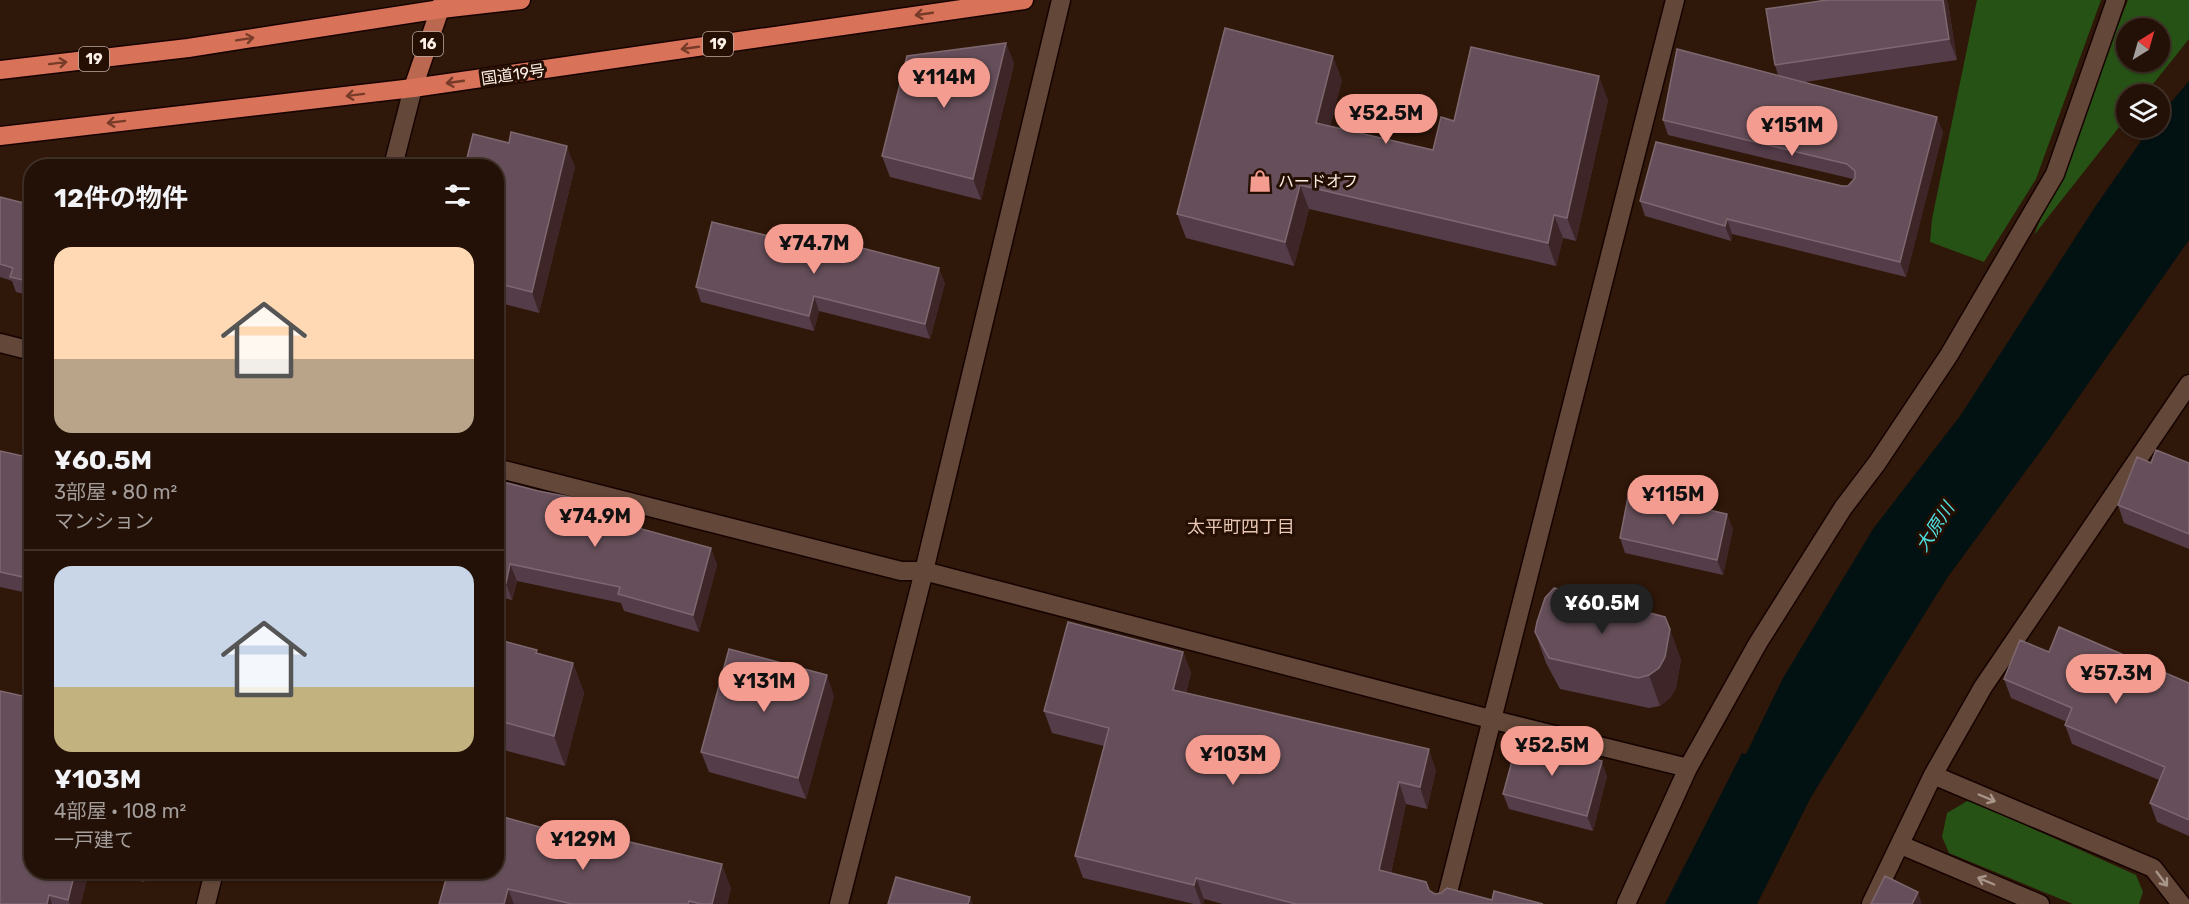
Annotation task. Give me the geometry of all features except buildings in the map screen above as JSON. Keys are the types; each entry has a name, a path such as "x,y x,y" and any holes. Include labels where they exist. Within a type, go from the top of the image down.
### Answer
{"highway":[{"name":"19","path":"0,70 188,48 442,4 521,0"},
{"name":"国道19号","path":"0,136 413,88 1024,0"}],"main road":[{"name":"16","path":"413,88 442,4"}],"street":[{"path":"839,904 924,571 1061,0"},
{"path":"1445,904 1494,720 1675,0"},
{"path":"1626,904 1688,768 1758,643 1843,508 1877,463 1949,355 2055,174 2116,0"},
{"path":"395,159 413,88"},
{"path":"1640,140 1662,145"},
{"path":"0,343 24,349"},
{"path":"1871,904 1933,775 1983,687 2189,384"},
{"path":"504,470 901,571 924,571 1494,720 1688,768"},
{"path":"1933,775 2153,868 2181,904"},
{"path":"1901,845 2040,904"},
{"path":"206,904 212,879"}],"green space":[{"path":"1977,0 2101,0 2036,179 1984,262 1930,242 1932,219"},
{"path":"2128,0 2189,0 2189,39 2170,63 2170,18 2121,18"},
{"path":"2116,30 2116,72 2163,72 2153,84 2116,84 2116,131 2034,235"},
{"path":"1969,800 2136,875 2143,892 2139,904 2073,904 1949,853 1942,837 1947,813"}],"water":[{"name":"大原川","path":"2189,81 2189,240 2045,445 1947,578 1811,797 1757,904 1665,904 1742,753 1746,754 1783,678 1873,529 1960,416 2097,204 2143,138 2170,138 2170,103"}],"place":[{"name":"ハードオフ","path":"1260,181"}],"district":[{"name":"太平町四丁目","path":"1241,527"}]}
